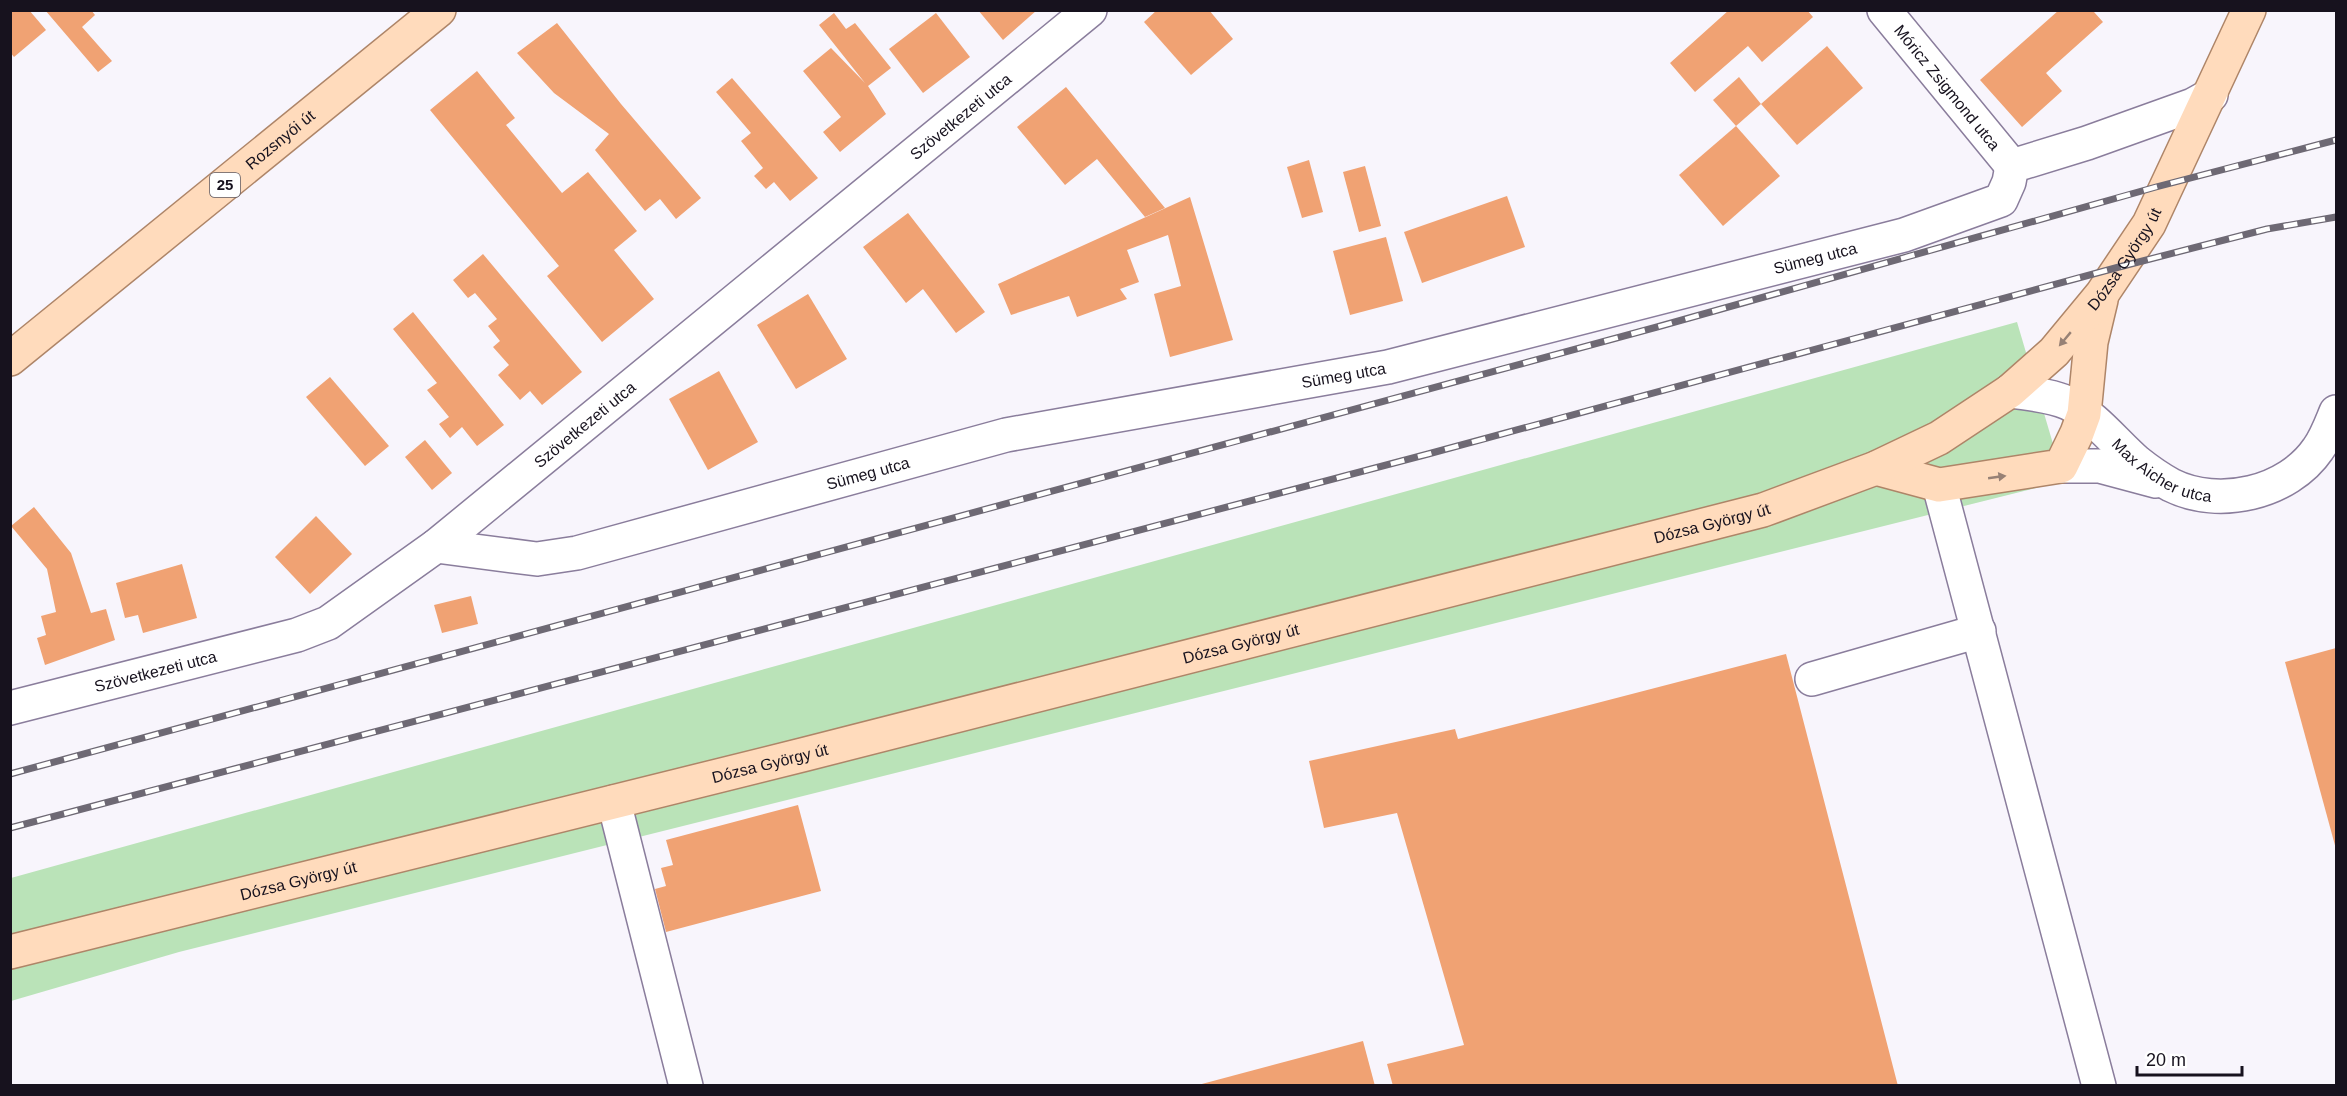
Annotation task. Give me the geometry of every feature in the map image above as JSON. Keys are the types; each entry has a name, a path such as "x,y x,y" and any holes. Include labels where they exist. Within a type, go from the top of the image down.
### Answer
{"main road":[{"name":"Rozsnyói út","path":"10,359 439,10"},
{"name":"Dózsa György út","path":"10,952 614,802 1763,510 1876,468 1939,438 2010,391 2055,352 2102,294 2149,224 2249,10"},
{"path":"1876,468 1939,485 2061,466 2084,414 2091,342 2102,294"}],"street":[{"name":"Szövetkezeti utca","path":"10,708 297,635 328,623 435,546 1090,10"},
{"name":"Móricz Zsigmond utca","path":"1884,10 2012,166"},
{"path":"2012,166 2193,105 2211,95"},
{"name":"Sümeg utca","path":"435,546 537,559 577,553 1006,435 1388,367 1904,235 2001,200 2009,182 2012,166"},
{"name":"Max Aicher utca","path":"2010,391 2050,397 2069,404 2084,414 2138,462 2171,485 2208,496 2239,496 2269,488 2300,469 2318,449 2337,412"},
{"path":"2061,466 2100,466 2171,485"},
{"path":"1939,485 2099,1086"},
{"path":"1812,680 1979,631"},
{"path":"614,802 686,1086"}],"green space":[{"path":"2017,322 2064,481 179,952 11,1001 11,878"}],"building":[{"path":"10,10 29,10 46,30 14,57 10,52"},
{"path":"45,10 91,10 95,15 82,27 112,61 98,72"},
{"path":"978,10 1037,10 1003,40"},
{"path":"1157,10 1209,10 1233,39 1191,75 1144,22"},
{"path":"1729,10 1807,10 1813,17 1762,62 1748,46 1695,92 1670,63"},
{"path":"2059,10 2096,10 2094,12 2103,22 2046,73 2062,91 2022,127 1980,80"},
{"path":"834,13 846,29 855,23 891,68 868,86 886,114 840,152 823,132 841,117 803,71 831,48 865,83 819,25"},
{"path":"936,13 970,57 923,93 889,49"},
{"path":"557,23 621,104 701,198 676,219 660,199 645,211 595,150 609,134 554,93 517,53"},
{"path":"1827,46 1863,88 1797,145 1761,104"},
{"path":"477,71 515,118 506,125 562,193 588,172 637,231 614,250 654,299 602,342 547,276 559,266 430,110"},
{"path":"1739,77 1761,104 1736,126 1713,100"},
{"path":"732,78 818,178 790,201 774,182 766,189 754,176 763,168 741,141 751,133 716,92"},
{"path":"1066,87 1165,208 1145,217 1097,159 1065,185 1017,127"},
{"path":"1736,126 1780,176 1723,226 1679,175"},
{"path":"1309,160 1323,212 1302,218 1287,167"},
{"path":"1365,166 1381,226 1359,232 1343,172"},
{"path":"1507,196 1525,247 1422,283 1404,232"},
{"path":"1190,197 1233,340 1170,357 1154,294 1181,286 1168,235 1127,250 1139,282 1120,289 1127,299 1077,317 1069,296 1011,315 998,284"},
{"path":"908,213 985,312 956,333 923,289 906,303 863,247"},
{"path":"1386,237 1403,301 1350,315 1333,251"},
{"path":"483,254 582,372 542,405 530,391 520,400 498,375 509,365 493,347 500,341 488,326 497,319 475,293 468,298 453,280"},
{"path":"808,294 847,359 796,389 757,325"},
{"path":"413,312 504,425 477,446 462,427 450,438 439,424 449,417 427,390 437,383 393,329"},
{"path":"719,371 758,442 708,470 669,399"},
{"path":"330,377 389,446 365,466 306,397"},
{"path":"425,440 452,473 432,490 405,457"},
{"path":"34,507 71,553 91,613 106,609 115,640 45,665 37,638 46,635 41,616 56,612 47,569 11,526"},
{"path":"316,516 352,554 310,594 275,557"},
{"path":"182,564 197,618 143,633 138,615 125,618 116,583"},
{"path":"471,596 478,624 442,633 434,605"},
{"path":"2336,648 2336,849 2285,662"},
{"path":"1786,654 1898,1086 1393,1086 1387,1064 1464,1045 1397,813 1324,828 1309,761 1455,729 1458,739"},
{"path":"798,805 821,891 666,932 655,889 666,886 661,868 673,865 666,840"},
{"path":"1363,1041 1375,1086 1198,1086 1198,1085"}],"railway":[{"path":"10,774 1657,327 2156,187 2336,140"},
{"path":"10,828 1428,454 2119,267 2267,229 2336,217"}]}
